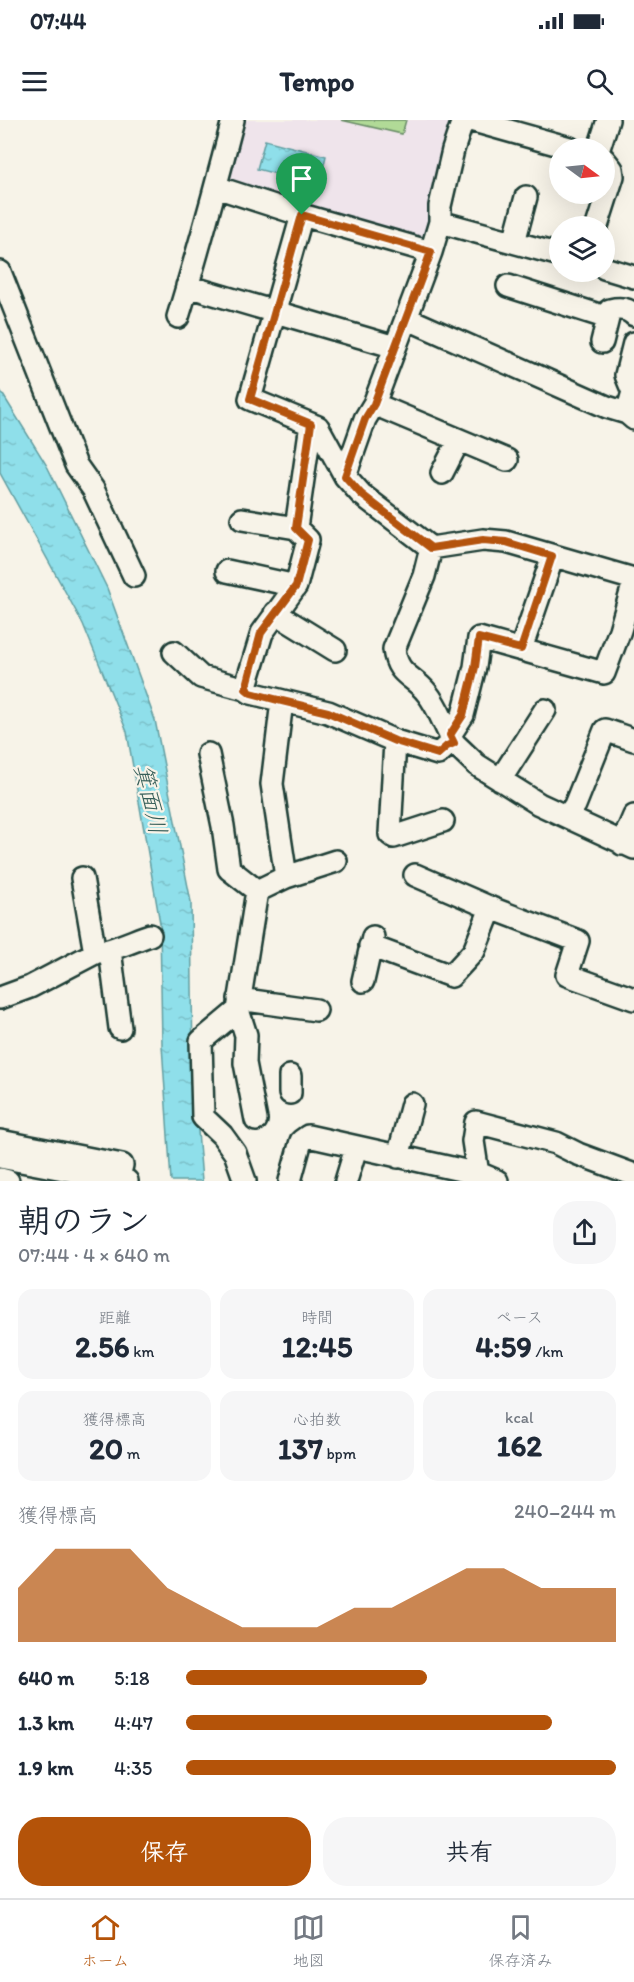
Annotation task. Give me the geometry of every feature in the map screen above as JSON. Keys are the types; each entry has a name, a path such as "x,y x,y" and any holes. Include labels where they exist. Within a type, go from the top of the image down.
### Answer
{"street":[{"path":"178,317 233,120"},
{"path":"345,476 431,252 440,222 440,206 457,134 463,120"},
{"path":"470,120 549,142"},
{"path":"602,138 608,120"},
{"path":"216,187 302,215 431,252"},
{"path":"514,242 526,197"},
{"path":"174,652 201,677 246,689 251,693 328,712 395,741 438,754 452,739 463,715 475,667 479,638 604,673 620,630 634,580 506,542 483,540 431,548 361,494 345,476 318,427 250,399 302,215"},
{"path":"440,222 549,252"},
{"path":"615,271 634,277"},
{"path":"0,272 76,465 93,489 134,576"},
{"path":"187,286 395,347"},
{"path":"508,286 608,318"},
{"path":"602,342 610,310 619,308 634,315"},
{"path":"406,318 631,416 633,392 626,375 634,343"},
{"path":"374,404 507,460"},
{"path":"296,528 311,424"},
{"path":"442,473 459,440"},
{"path":"242,519 296,528 308,540 296,586 261,633 246,689"},
{"path":"431,548 424,576 394,649 395,658 402,671 427,693 452,739 477,765 538,804 628,846 634,816"},
{"path":"521,649 552,556"},
{"path":"227,571 296,586"},
{"path":"275,613 335,650"},
{"path":"282,701 272,784 286,877"},
{"path":"500,780 545,710"},
{"path":"567,817 575,805 605,730 634,740"},
{"path":"395,741 390,834 394,837 443,820"},
{"path":"208,754 209,787 216,826 229,869 257,891"},
{"path":"257,891 286,877 336,861"},
{"path":"415,875 491,908 578,941 567,975 634,999"},
{"path":"82,878 103,951 120,1028"},
{"path":"256,1120 245,1063 246,1035 239,1004 257,891"},
{"path":"363,981 372,941 451,976 474,951 491,908"},
{"path":"0,998 30,987 103,951 150,934"},
{"path":"245,1181 235,1153 204,1116 201,1041 239,1004 316,1010"},
{"path":"398,1157 412,1104"},
{"path":"290,1181 301,1141 308,1136 474,1177 473,1141 476,1122 556,1143 578,1154 632,1174"},
{"path":"0,1141 122,1166 124,1175 0,1157"},
{"path":"346,1181 356,1148"},
{"path":"0,1179 8,1181"}],"shaded area":[{"path":"241,120 456,120 427,241 225,183"}],"green space":[{"path":"341,120 406,120 402,134"}],"water":[{"path":"265,140 326,156 319,185 257,169"},
{"name":"箕面川","path":"0,390 47,466 107,588 155,720 191,902 193,1068 202,1181 171,1181 162,1045 160,923 127,732 83,624 0,473"}],"route":[{"path":"302,215 431,252 345,476 361,494 431,548 483,540 506,542 552,556 521,649 479,638 475,667 463,715 450,735 454,743 438,754 395,741 328,712 251,693 246,689 261,633 296,586 308,540 296,528 311,424 250,399 302,215"}]}
